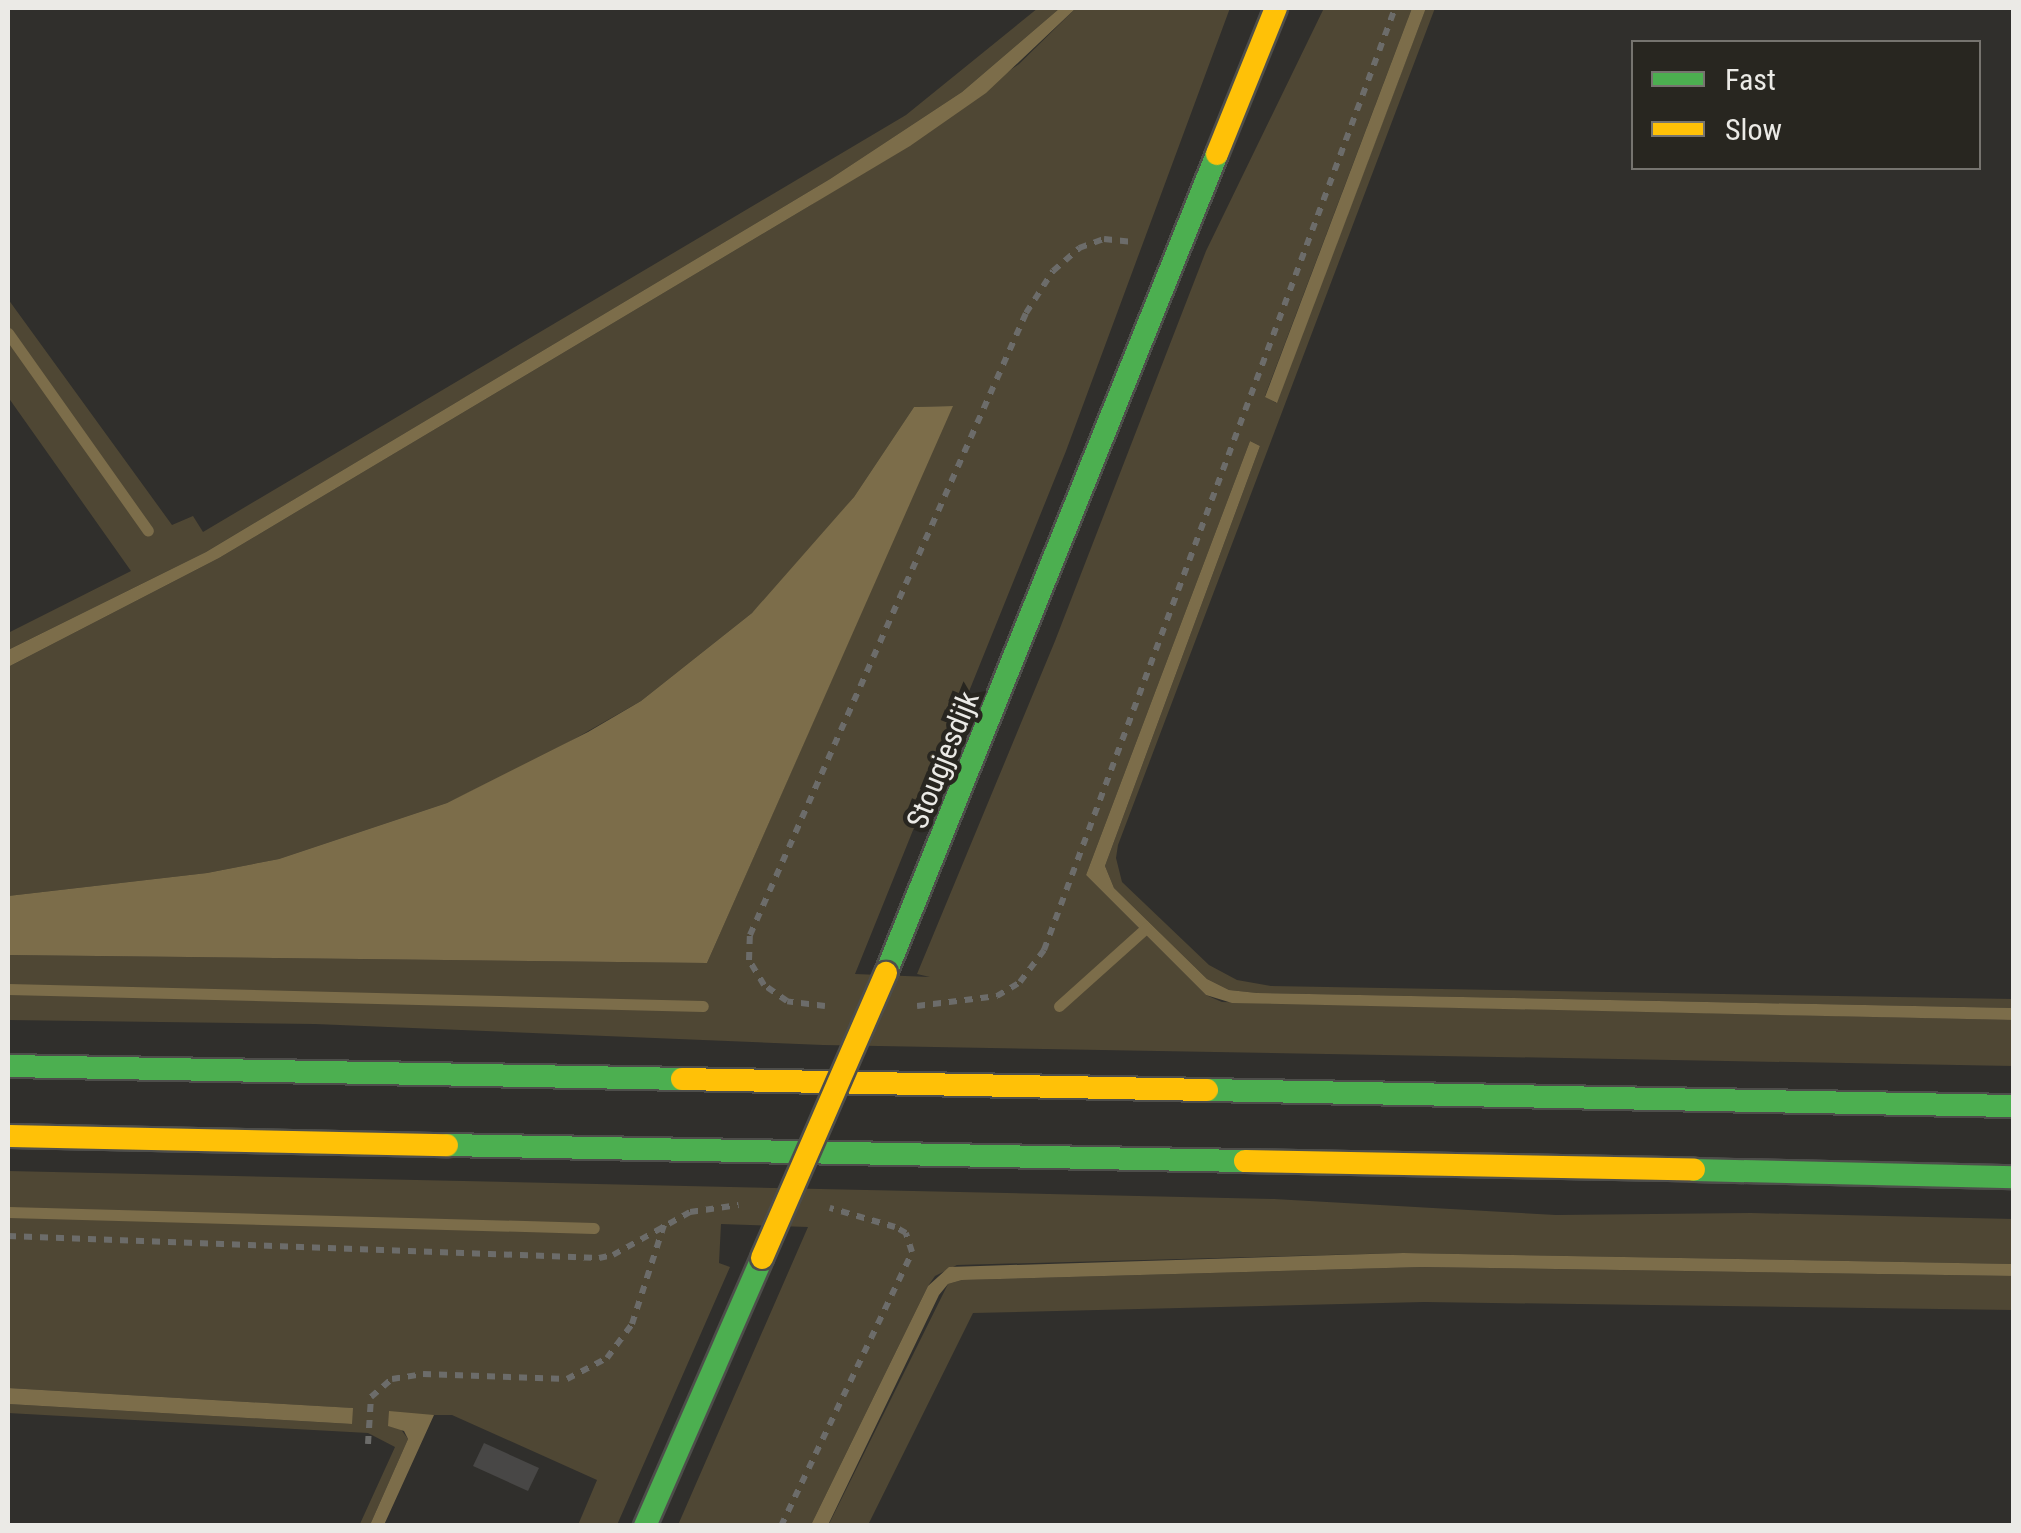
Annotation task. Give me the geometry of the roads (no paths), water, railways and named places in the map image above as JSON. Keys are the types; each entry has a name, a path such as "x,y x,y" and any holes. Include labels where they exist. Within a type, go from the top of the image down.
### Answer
{"main road":[{"name":"Stougjesdijk","path":"644,1526 936,858 1180,236 1276,8"},
{"path":"8,1066 2014,1106"},
{"path":"8,1136 2014,1177"}],"waterway":[{"path":"8,333 148,531"},
{"path":"1059,1006 1146,928"},
{"path":"8,989 703,1006"},
{"path":"8,1212 594,1228"}]}
